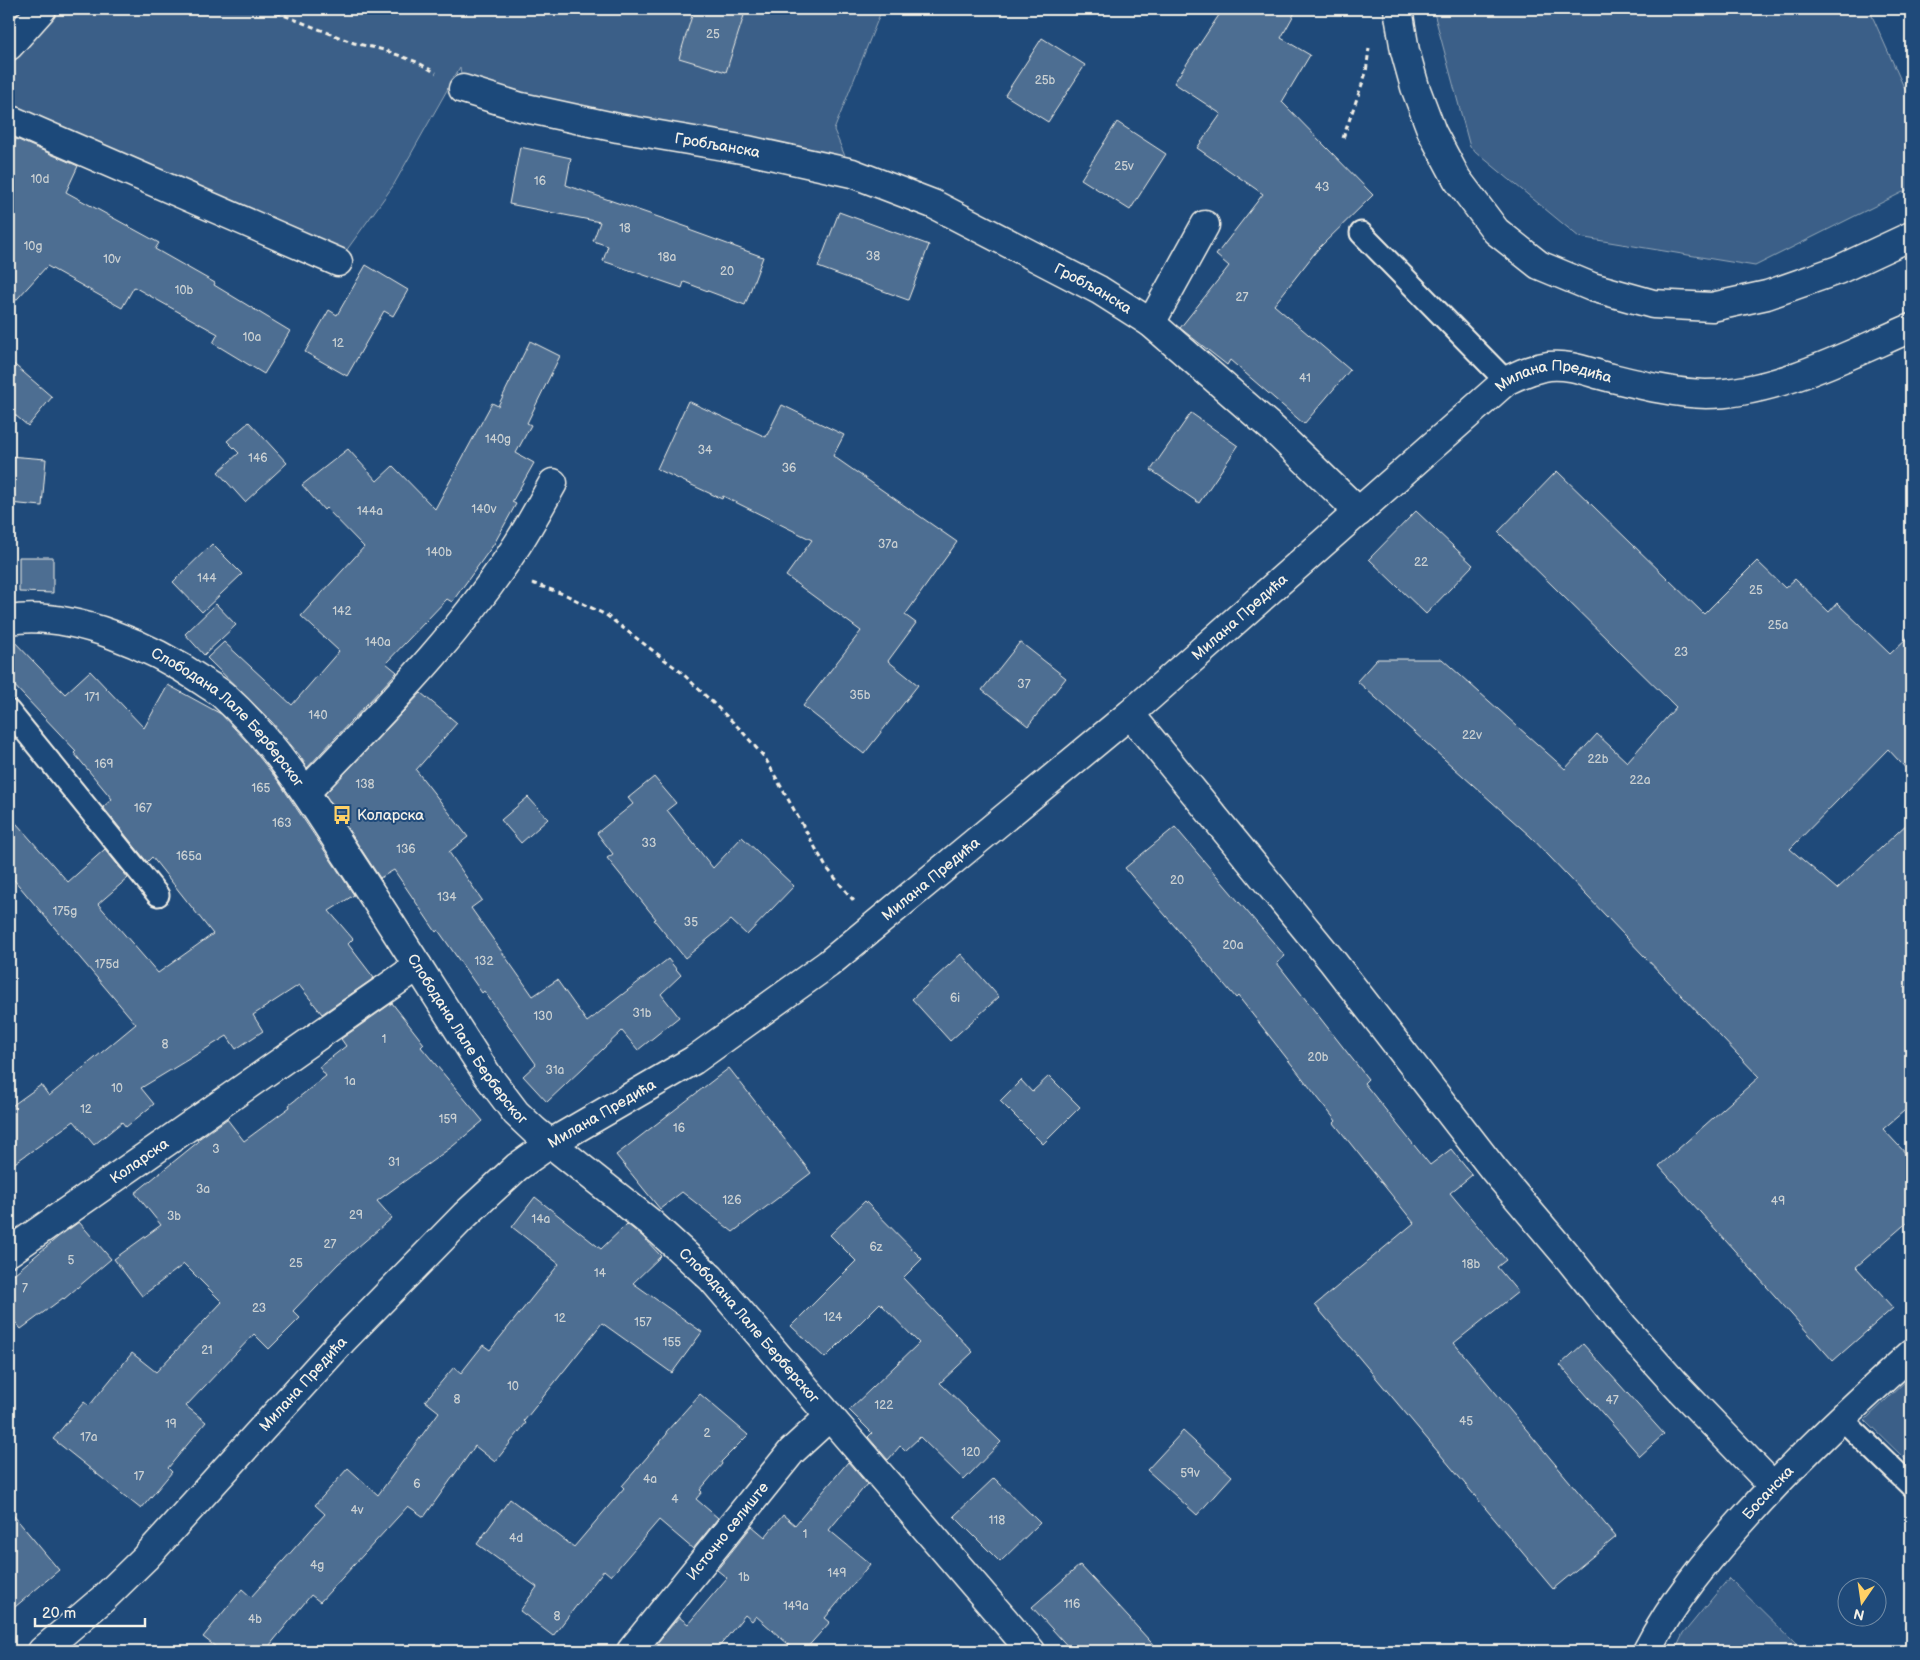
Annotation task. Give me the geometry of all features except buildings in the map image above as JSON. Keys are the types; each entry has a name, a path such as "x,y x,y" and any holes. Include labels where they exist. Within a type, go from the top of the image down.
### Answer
{"main road":[{"path":"9,46 42,9"},
{"path":"1398,9 1405,51 1415,87 1432,132 1457,179 1496,231 1540,265 1592,287 1653,304 1712,307 1766,295 1838,270 1911,236"},
{"name":"Гробљанска","path":"462,89 521,107 608,126 747,150 852,173 933,204 1099,290 1151,323 1273,429 1359,512"},
{"path":"9,120 338,262"},
{"path":"1151,323 1205,225"},
{"name":"Милана Предића","path":"42,1651 104,1598 145,1558 323,1362 465,1215 517,1167 551,1143 694,1060 828,964 1130,714 1506,381 1530,369 1550,366 1572,366 1607,377 1674,391 1704,394 1733,393 1780,382 1911,328"},
{"path":"306,792 445,642 518,543 553,482"},
{"name":"Слободана Лале Берберског","path":"9,620 31,618 48,620 98,630 131,641 184,668 224,696 254,725 306,792 488,1076 516,1113 652,1224 711,1278 1031,1651"},
{"path":"1130,714 1333,962 1494,1170 1623,1326 1675,1384 1773,1486"},
{"name":"Коларска","path":"9,1252 418,966"},
{"name":"Босанска","path":"1647,1651 1659,1628 1687,1587 1773,1486 1841,1418 1911,1354"},
{"name":"Источно селиште","path":"630,1651 792,1451 830,1416"}],"lane":[{"path":"1361,233 1506,381"},
{"path":"9,712 158,895"},
{"path":"1841,1418 1911,1486"}],"path":[{"path":"268,9 354,43 384,50 417,62 462,89"},
{"path":"1343,138 1366,73 1369,45"},
{"path":"496,574 566,594 606,615 681,672 740,729 765,758 826,867 875,926"}],"shaded area":[{"path":"42,9 882,9 834,130 852,173 463,89 460,67 393,186 338,262 9,119 9,49"},
{"path":"1433,9 1869,9 1911,103 1911,188 1755,266 1579,237 1470,147"},
{"path":"1911,1376 1911,1465 1865,1420"},
{"path":"1729,1578 1803,1651 1675,1651 1683,1634"}],"place":[{"name":"Коларска","path":"342,815"}]}
